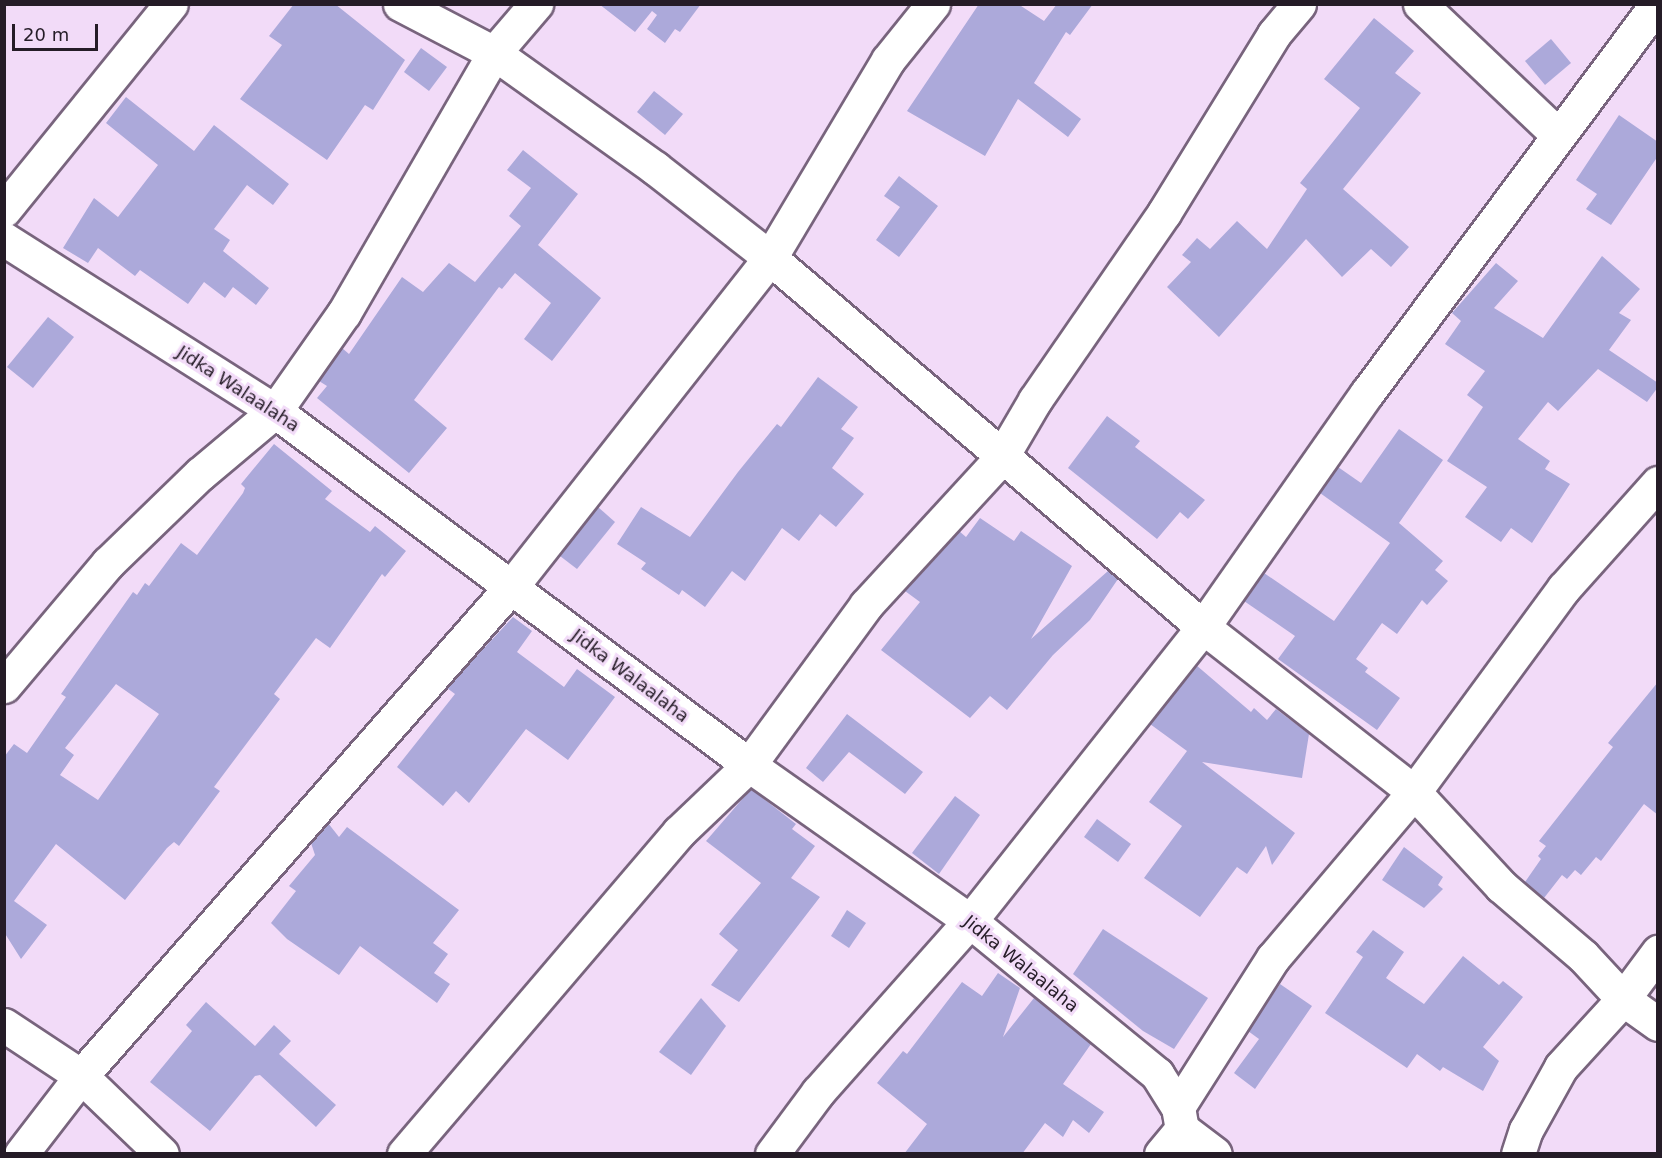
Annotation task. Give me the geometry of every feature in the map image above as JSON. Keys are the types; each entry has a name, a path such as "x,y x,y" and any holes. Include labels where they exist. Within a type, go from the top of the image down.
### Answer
{"street":[{"path":"4,210 171,4"},
{"path":"399,4 494,52 656,168 770,258 1001,458 1203,627 1414,792 1451,837 1583,956 1623,999 1658,1024"},
{"path":"4,686 108,563 200,474 275,411 344,314 494,52 536,4"},
{"path":"21,1154 81,1076 511,587 770,258 888,60 933,4"},
{"path":"404,1154 679,832 749,765 866,605 1001,458 1035,400 1164,213 1274,34 1299,4"},
{"path":"1420,4 1557,134"},
{"path":"772,1154 818,1092 970,921 1203,627 1367,393 1557,134 1657,4"},
{"name":"Jidka Walaalaha","path":"4,239 275,411 749,765 970,921 1157,1074 1180,1118 1215,1154"},
{"path":"1161,1154 1273,958 1414,792 1564,588 1658,483"},
{"path":"1518,1154 1526,1130 1561,1067 1623,999 1658,952"},
{"path":"4,1025 81,1076 162,1154"}],"building":[{"path":"294,4 335,4 405,60 373,110 365,105 327,160 240,99 282,45 269,36"},
{"path":"599,4 701,4 680,32 675,29 665,43 647,29 657,15 652,11 635,32"},
{"path":"979,4 1018,4 1044,21 1057,4 1093,4 1070,35 1066,32 1034,83 1081,119 1068,137 1018,99 985,156 907,111"},
{"path":"1374,18 1414,51 1395,73 1421,93 1343,189 1409,247 1391,267 1371,249 1342,277 1306,239 1219,337 1167,287 1191,262 1182,255 1197,238 1210,249 1237,221 1267,249 1307,189 1300,183 1360,108 1324,79"},
{"path":"1551,39 1571,63 1545,85 1525,61"},
{"path":"421,48 447,67 429,91 404,72"},
{"path":"654,91 683,114 665,135 637,112"},
{"path":"126,97 194,151 214,125 289,184 273,205 247,185 214,229 230,240 223,251 269,288 256,305 233,287 225,298 204,282 188,304 140,270 135,276 98,248 88,263 63,248 94,198 118,217 158,165 106,123"},
{"path":"1619,115 1658,142 1658,156 1611,225 1586,209 1597,194 1576,180"},
{"path":"523,150 578,194 538,245 601,298 552,361 524,339 551,303 515,273 502,289 499,287 414,400 447,428 409,473 317,398 327,386 319,381 342,348 349,354 402,277 423,292 449,263 475,282 521,226 509,216 531,188 507,170"},
{"path":"899,176 938,206 899,257 876,240 900,207 884,196"},
{"path":"1602,256 1640,289 1619,313 1631,320 1609,350 1658,383 1658,387 1647,402 1598,369 1558,411 1548,402 1518,439 1550,461 1545,469 1570,484 1532,543 1511,528 1501,542 1465,517 1487,487 1447,461 1483,407 1467,395 1485,371 1445,344 1461,321 1452,313 1496,263 1518,281 1494,308 1543,338"},
{"path":"48,317 74,337 33,388 7,367"},
{"path":"818,377 858,407 841,429 854,438 832,468 864,494 836,527 820,514 799,541 782,528 745,581 732,571 705,607 682,590 679,595 641,569 646,563 617,544 641,507 690,537 738,472 777,424 781,427"},
{"path":"1107,416 1140,441 1135,447 1205,500 1188,519 1180,512 1157,539 1068,468"},
{"path":"1399,429 1443,460 1399,523 1443,561 1435,570 1448,581 1427,605 1422,600 1397,634 1382,623 1356,659 1368,668 1365,672 1400,698 1377,730 1278,659 1295,636 1244,601 1264,573 1334,621 1390,543 1320,493 1338,467 1361,483"},
{"path":"274,444 332,491 325,499 370,532 375,526 406,551 385,577 382,574 330,648 316,638 274,694 280,699 214,787 220,791 179,846 174,842 167,848 125,900 56,844 14,901 47,925 21,959 4,932 4,757 14,744 27,753 66,697 61,694 133,592 137,595 145,583 149,586 181,543 197,555 243,493 245,488 241,484","holes":["116,684 159,714 98,800 60,775 74,755 65,748"]},
{"path":"598,507 615,522 577,569 560,556"},
{"path":"980,518 1014,541 1021,531 1072,566 1031,639 1108,571 1118,579 1090,620 1053,655 1007,710 990,696 970,718 881,650 920,602 905,591 959,531 966,537"},
{"path":"513,617 532,631 517,652 564,687 577,669 615,697 568,760 526,729 469,803 456,791 443,806 397,767 455,694 447,688"},
{"path":"1196,665 1251,712 1254,708 1267,720 1276,709 1309,734 1302,778 1202,762 1295,833 1272,865 1266,846 1247,874 1237,867 1200,917 1144,878 1182,826 1149,802 1187,751 1150,724"},
{"path":"1658,682 1658,815 1644,804 1601,861 1596,857 1581,875 1575,870 1567,879 1562,875 1544,898 1525,882 1541,859 1538,856 1546,846 1539,841 1613,747 1608,743"},
{"path":"847,714 923,772 905,794 849,752 823,782 806,768"},
{"path":"751,789 796,824 792,829 815,846 791,878 820,897 739,1002 711,985 738,950 719,934 761,883 706,841"},
{"path":"955,796 980,815 939,874 912,853"},
{"path":"1097,819 1131,844 1118,862 1084,837"},
{"path":"328,823 339,837 347,827 459,910 433,943 448,954 434,973 450,984 437,1003 360,946 339,975 287,939 271,923 296,891 289,886 315,855 311,843"},
{"path":"1404,847 1443,877 1438,885 1443,889 1424,908 1382,880"},
{"path":"847,910 866,923 849,948 831,936"},
{"path":"1103,929 1208,998 1174,1049 1143,1031 1073,974"},
{"path":"1373,930 1404,952 1386,978 1424,1004 1463,956 1499,985 1503,981 1523,997 1483,1047 1499,1061 1483,1091 1443,1067 1440,1071 1417,1054 1407,1068 1325,1013 1363,957 1356,952"},
{"path":"998,973 1020,988 1003,1037 1034,998 1038,1000 1091,1044 1063,1084 1104,1112 1089,1133 1073,1120 1063,1137 1045,1123 1022,1154 904,1154 927,1124 877,1083 903,1051 907,1054 962,982 982,996"},
{"path":"1280,984 1312,1006 1255,1089 1234,1073 1259,1039 1248,1031"},
{"path":"701,998 726,1026 691,1075 659,1052"},
{"path":"206,1002 255,1046 274,1025 291,1041 279,1054 336,1105 316,1127 260,1075 255,1076 210,1131 150,1082 192,1031 186,1025"}]}
